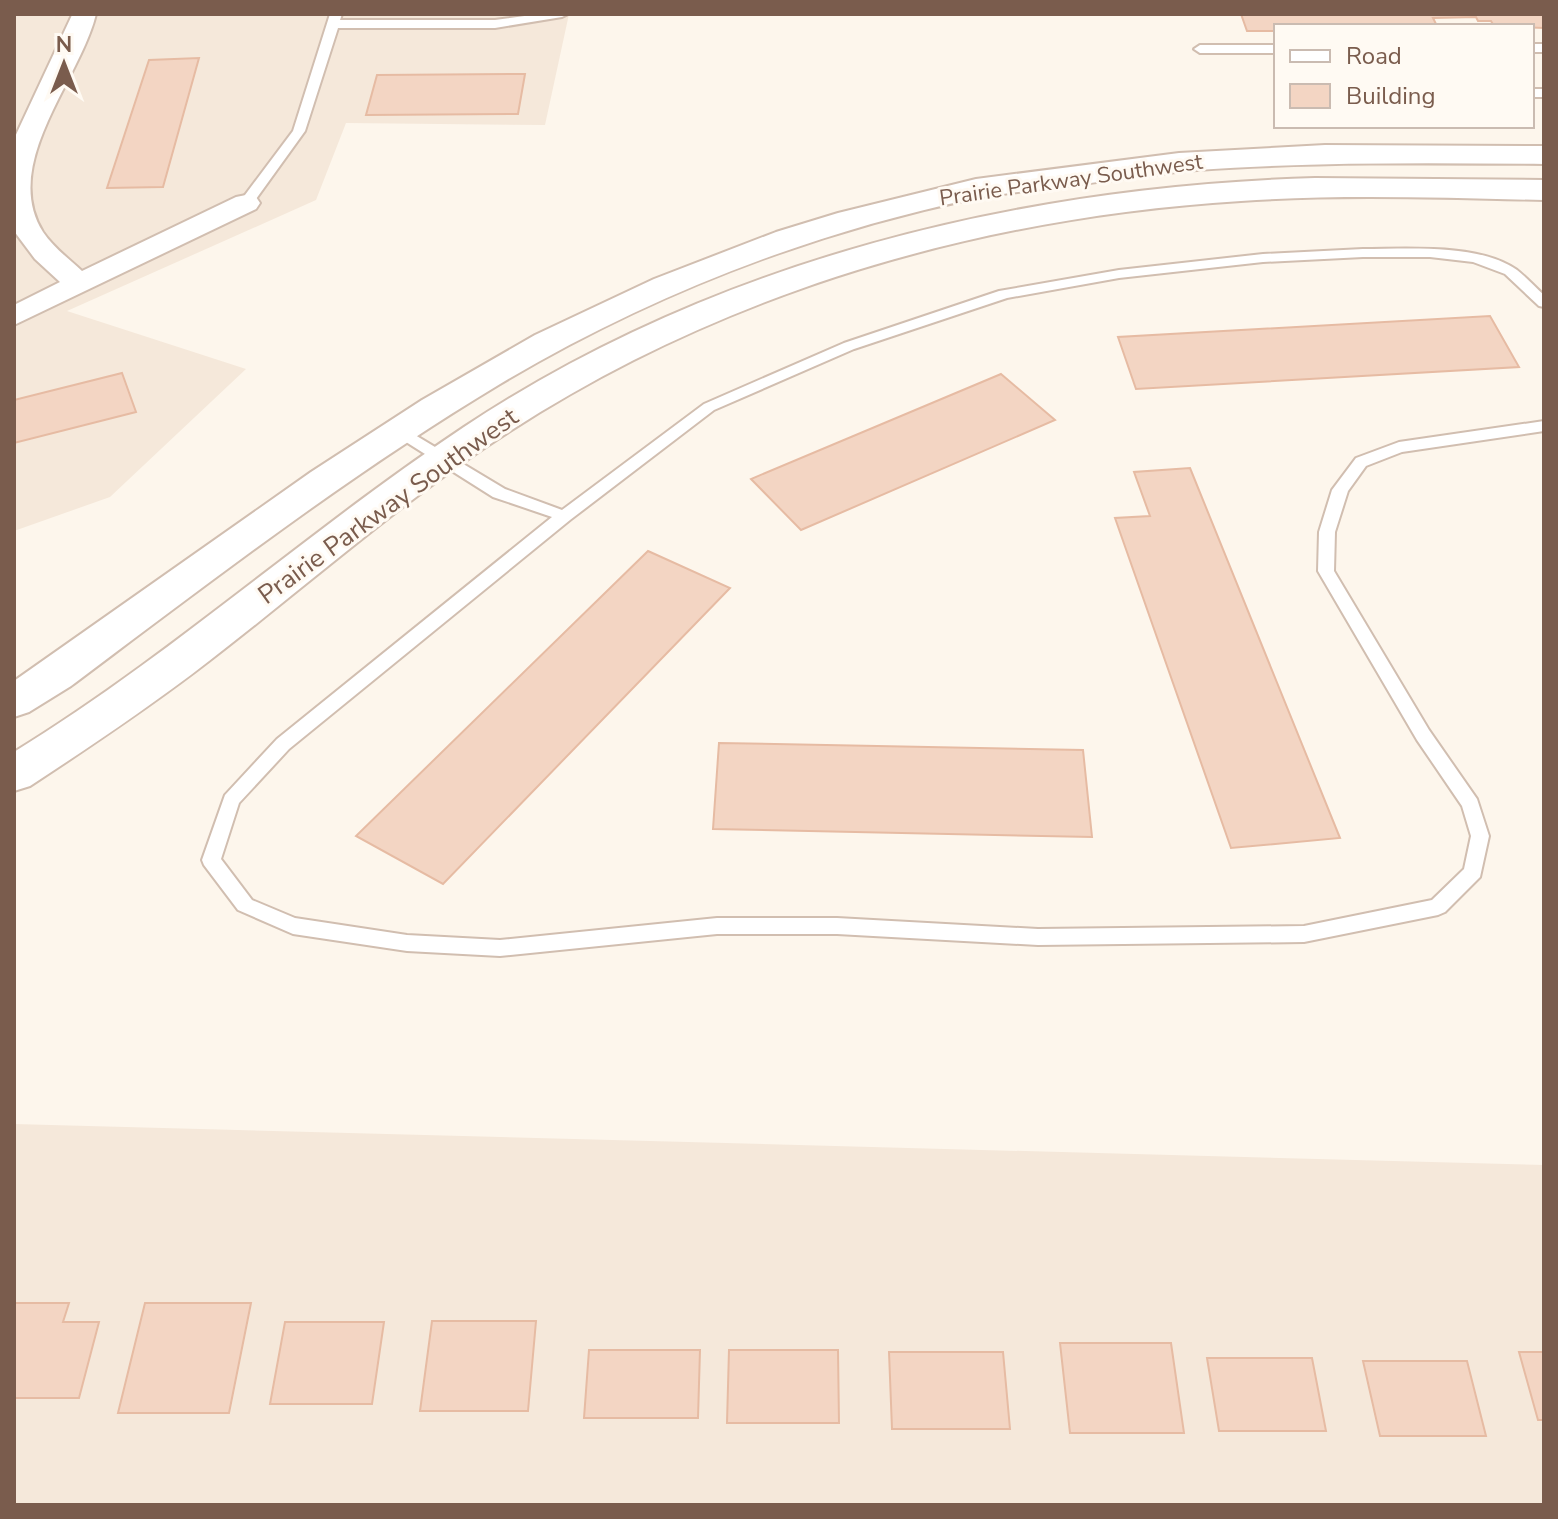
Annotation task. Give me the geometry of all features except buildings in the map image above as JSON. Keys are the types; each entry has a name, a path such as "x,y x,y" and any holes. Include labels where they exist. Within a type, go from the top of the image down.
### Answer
{"street":[{"path":"79,284 34,243 18,216 14,190 21,153 84,14"},
{"name":"Prairie Parkway Southwest","path":"14,701 56,675 320,483 491,374 580,327 680,280 798,237 890,209 978,189 1191,161 1353,153 1544,155"},
{"name":"Prairie Parkway Southwest","path":"14,774 108,714 444,459 503,418 626,349 742,298 855,258 981,226 1107,204 1236,191 1350,188 1544,190"},
{"path":"14,316 246,203"}],"lane":[{"path":"246,203 299,131 334,19 495,24 562,14"},
{"path":"1200,49 1274,49"},
{"path":"1544,303 1510,271 1475,258 1430,253 1263,258 1119,274 1004,294 849,346 709,407 564,516 283,744 231,800 211,860 245,905 293,926 407,943 500,948 717,926 837,926 1038,937 1304,934 1438,907 1473,872 1480,836 1471,804 1423,735 1326,571 1327,532 1340,490 1361,462 1399,447 1544,426"},
{"path":"400,432 499,493 564,516"}],"shaded area":[{"path":"14,14 569,14 545,125 346,123 316,200 67,311 246,369 110,497 14,531"},
{"path":"14,1124 1544,1165 1544,1505 14,1505"}]}
